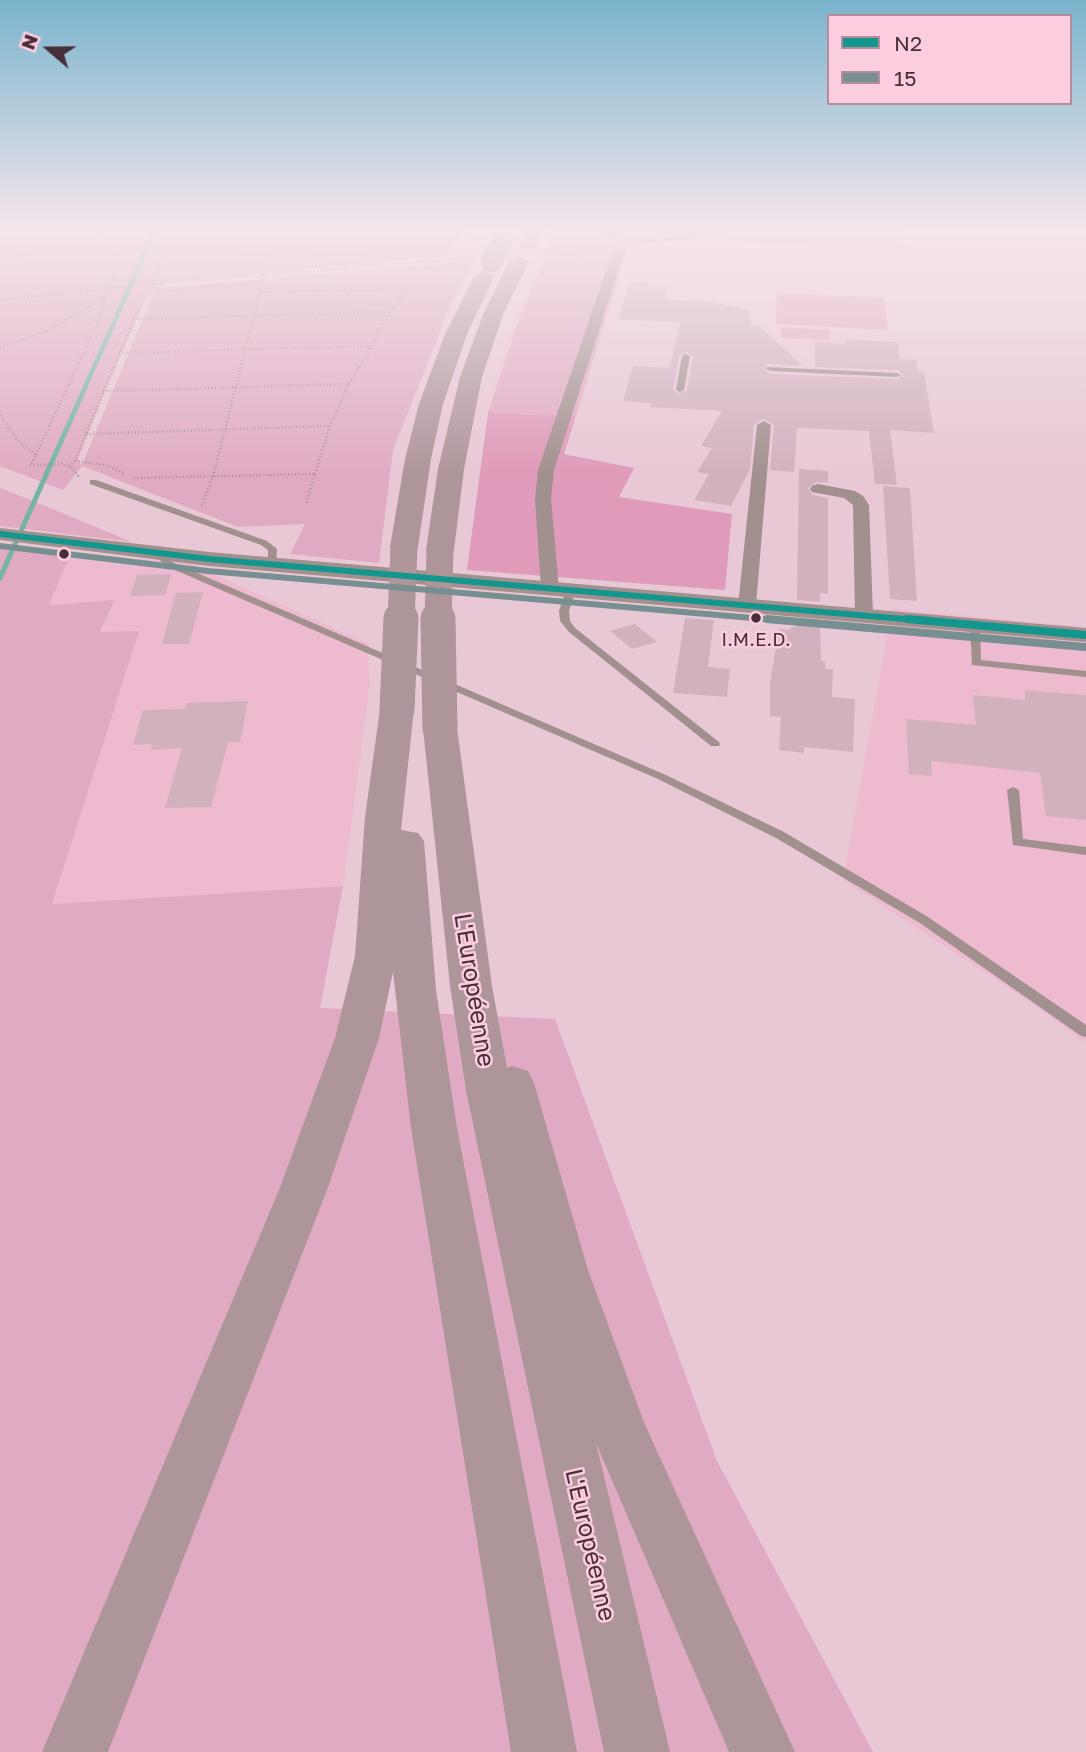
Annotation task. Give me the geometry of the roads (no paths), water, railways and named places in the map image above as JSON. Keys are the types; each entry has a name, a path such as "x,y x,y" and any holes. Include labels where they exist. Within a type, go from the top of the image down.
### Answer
{"highway":[{"name":"L'Européenne","path":"467,312 456,334 432,404 418,459 404,547 419,718 465,936 479,1035 500,1146 637,1752"},
{"name":"L'Européenne","path":"494,312 471,377 452,462 440,550 437,641 419,718 406,879 423,1055 462,1297 544,1752"},
{"path":"75,1752 303,1190 353,1052 376,956 383,817 419,718"},
{"path":"465,936 499,1037 564,1270 594,1365 668,1546 762,1752"}],"street":[{"path":"560,589 543,499 546,470 599,312"},
{"path":"747,605 764,425"},
{"path":"818,489 849,494 861,505 864,615"},
{"path":"0,534 157,554 1086,635"}],"lane":[{"path":"680,390 686,356"},
{"path":"771,369 897,375"},
{"path":"93,482 270,546 273,552 271,564"},
{"path":"157,554 172,565 600,750 769,829 924,920 1086,1032"},
{"path":"560,589 565,621 572,630 715,744"},
{"path":"975,625 976,663 1086,674"},
{"path":"1013,790 1017,842 1086,851"}],"waterway":[{"path":"79,401 119,312"},
{"path":"0,578 80,399"}],"place":[{"name":"I.M.E.D.","path":"756,618"}]}
